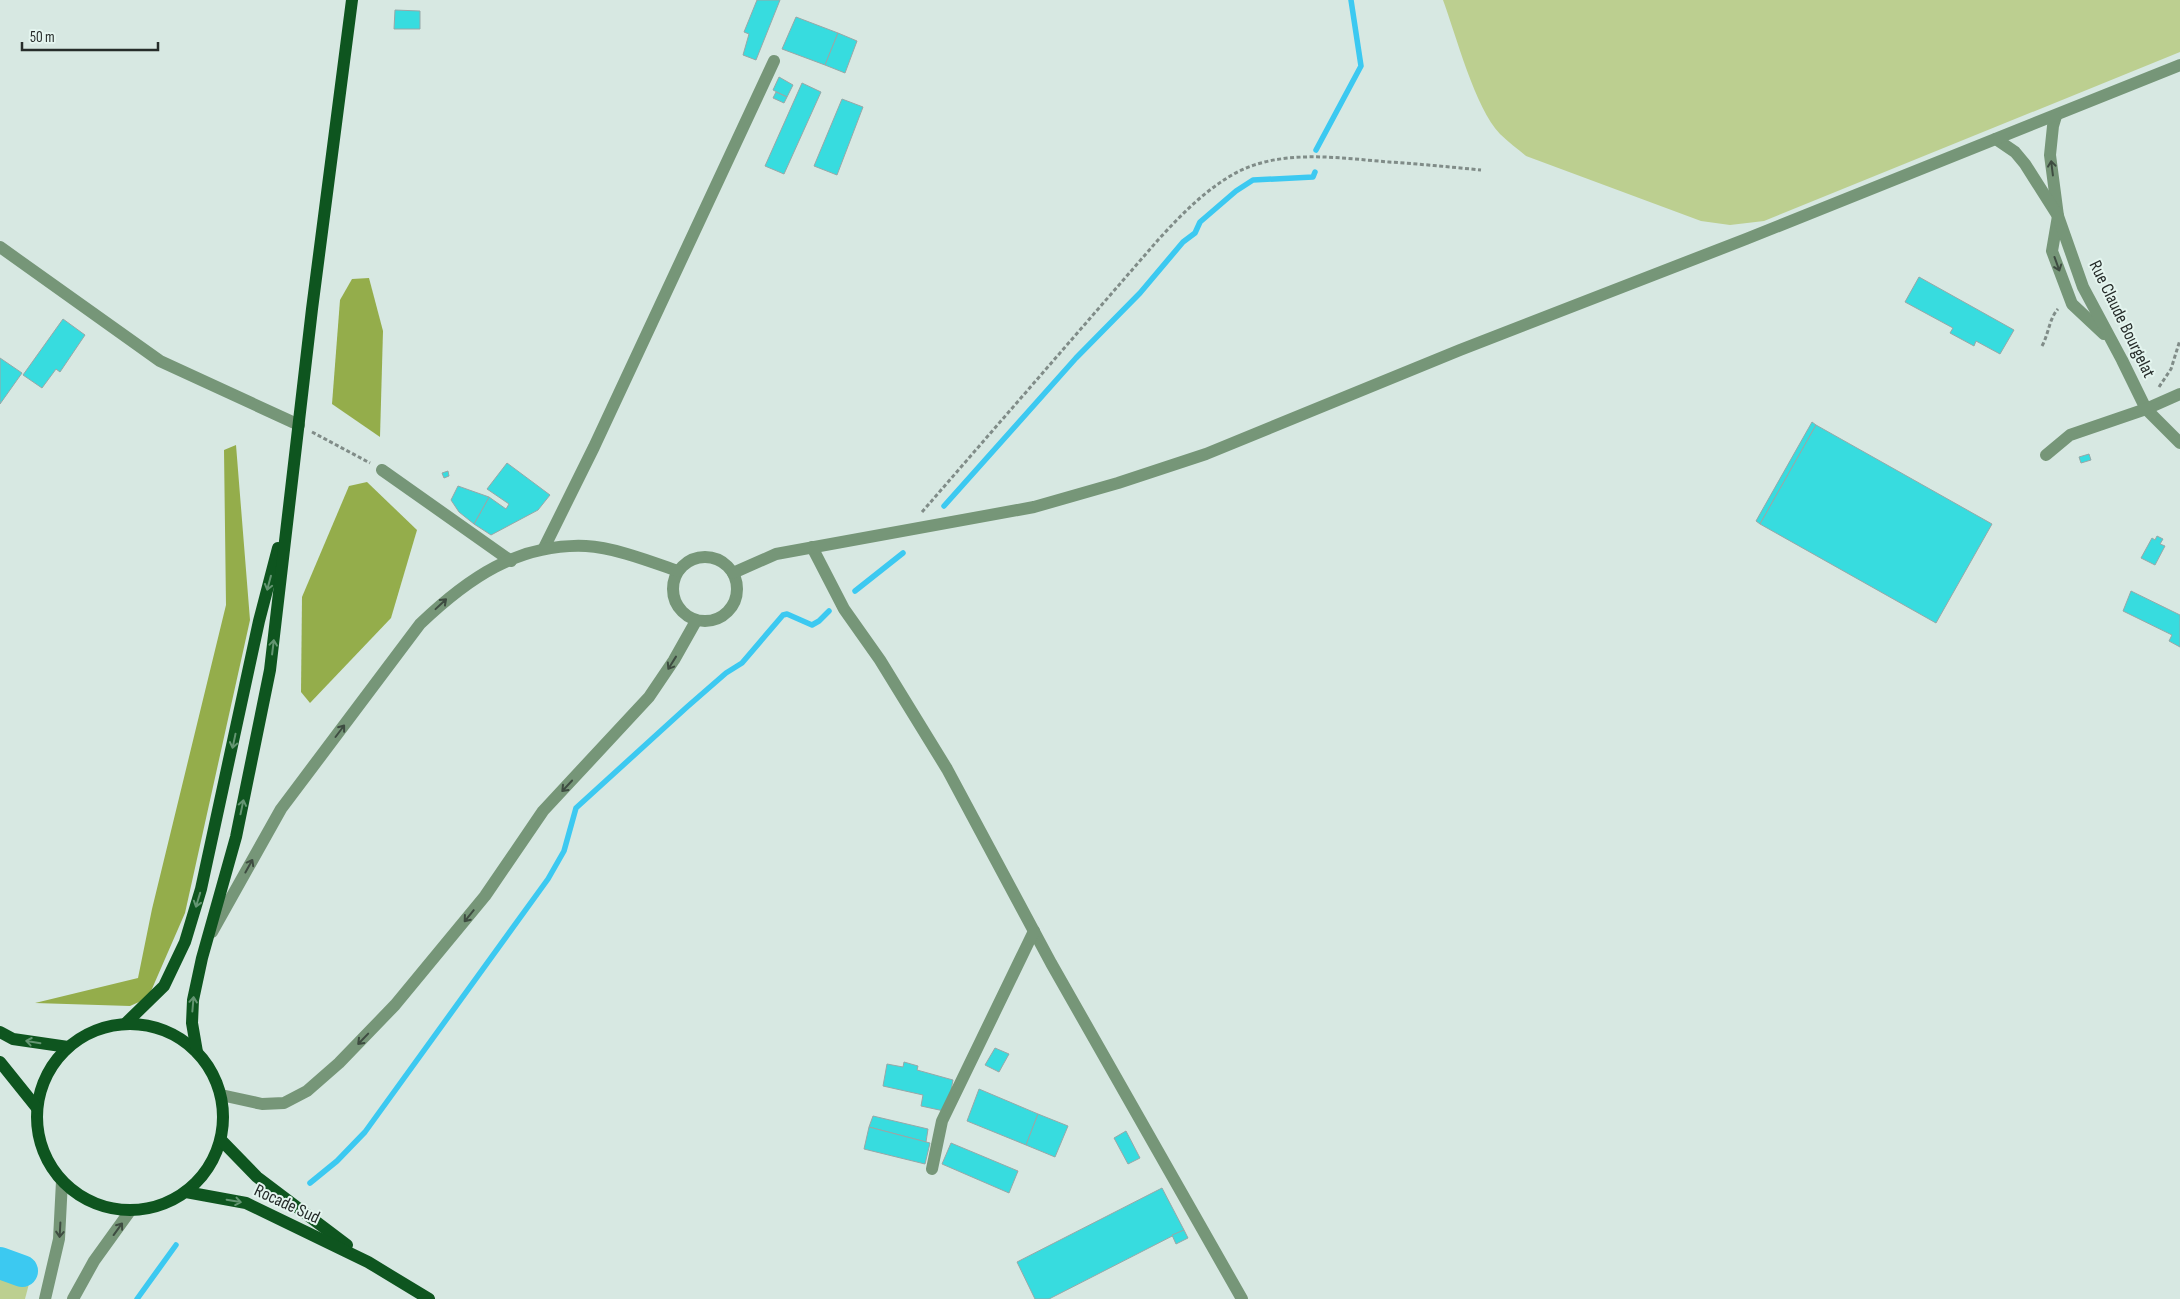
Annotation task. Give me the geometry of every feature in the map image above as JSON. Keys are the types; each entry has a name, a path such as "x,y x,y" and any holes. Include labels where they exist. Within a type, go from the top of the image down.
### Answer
{"main road":[{"path":"197,1052 192,1023 193,1000 236,836 270,670 352,0"},
{"path":"125,1024 164,986 185,942 201,889 259,621 290,502"},
{"path":"125,1024 151,1026 176,1036 197,1052 212,1072 221,1095 224,1118 221,1140 208,1169 186,1192 160,1206 130,1211 106,1207 82,1197 62,1181 50,1166 37,1128 37,1108 42,1085 49,1072 68,1047 91,1033 104,1028 125,1024"},
{"path":"0,1032 13,1039 68,1047"},
{"path":"0,1062 37,1108"},
{"name":"Rocade Sud","path":"221,1140 257,1177 368,1262"},
{"name":"Rocade Sud","path":"186,1192 246,1203 368,1262 430,1299"}],"street":[{"path":"544,548 594,446 774,61"},
{"path":"733,573 776,554 1034,507 1118,483 1206,454 1460,350 2056,116 2180,65"},
{"name":"Rue Claude Bourgelat","path":"2056,116 2050,155 2058,216 2083,287 2146,409 2180,443"},
{"name":"Rue Claude Bourgelat","path":"1996,139 2014,152 2025,164 2058,216"},
{"path":"2058,216 2052,251 2072,304 2113,343"},
{"path":"0,247 160,361 299,425"},
{"path":"2046,455 2070,434 2146,409 2180,394"},
{"path":"382,470 500,551 511,561"},
{"path":"208,939 281,809 420,624 447,599 480,574 544,548 588,546 633,556 678,571"},
{"path":"812,547 844,609 880,660 947,769 1034,931 1242,1299"},
{"path":"709,558 725,564 733,573 737,591 734,602 720,618 708,622 696,621 684,614 677,606 672,590 674,579 678,571 693,559 709,558"},
{"path":"221,1095 262,1104 284,1103 307,1091 339,1063 395,1005 484,896 543,811 649,697 674,660 696,621"},
{"path":"932,1169 942,1121 1034,931"},
{"path":"45,1299 59,1239 62,1181"},
{"path":"72,1299 94,1261 130,1211"}],"path":[{"path":"906,531 1158,240 1193,202 1233,174 1262,162 1292,158 1353,159 1481,170"},
{"path":"2042,346 2049,333 2053,315 2070,299"},
{"path":"2146,409 2170,369 2180,340"},
{"path":"323,438 382,470"}],"green space":[{"path":"1443,0 2180,0 2180,52 1764,221 1730,225 1701,221 1526,156 1500,134 1482,107"},
{"path":"369,278 383,331 380,437 332,404 340,300 352,279"},
{"path":"236,445 250,620 185,913 148,998 130,1006 35,1003 138,978 152,909 226,605 224,450"},
{"path":"367,482 417,530 391,618 310,703 301,692 302,597 349,486"},
{"path":"0,1253 35,1261 25,1299 0,1299"}],"building":[{"path":"757,0 780,0 756,60 743,55 749,34 744,32"},
{"path":"395,10 420,11 420,29 394,29"},
{"path":"796,17 838,33 825,65 782,49"},
{"path":"838,33 857,41 845,73 825,65"},
{"path":"779,77 793,85 787,97 773,90"},
{"path":"802,83 821,92 784,174 765,166"},
{"path":"776,92 787,97 784,103 773,98"},
{"path":"842,99 863,107 837,175 814,166"},
{"path":"1919,277 2014,330 2000,354 1976,341 1974,346 1950,333 1953,328 1905,302"},
{"path":"63,319 85,335 60,372 56,369 42,388 23,375"},
{"path":"0,358 22,373 0,404"},
{"path":"1812,422 1816,425 1760,524 1756,521"},
{"path":"1816,425 1992,524 1936,623 1760,524"},
{"path":"2089,454 2091,460 2081,463 2079,457"},
{"path":"507,463 550,495 538,510 491,535 474,524 489,497 506,509 509,504 487,489"},
{"path":"448,471 449,476 444,478 442,473"},
{"path":"458,486 489,497 474,524 459,512 451,500"},
{"path":"2157,536 2163,539 2160,544 2165,546 2155,565 2141,558 2152,538 2155,540"},
{"path":"2131,591 2180,615 2180,647 2169,641 2172,635 2123,611"},
{"path":"995,1048 1009,1054 999,1072 985,1065"},
{"path":"904,1062 918,1066 917,1070 953,1080 949,1100 944,1111 921,1106 923,1095 883,1086 887,1064 903,1067"},
{"path":"979,1089 1038,1114 1026,1145 967,1121"},
{"path":"1038,1114 1068,1126 1055,1157 1026,1145"},
{"path":"873,1116 928,1129 926,1142 869,1127"},
{"path":"869,1127 930,1143 925,1164 864,1149"},
{"path":"1126,1131 1140,1158 1128,1164 1114,1138"},
{"path":"951,1143 1018,1171 1009,1193 942,1164"},
{"path":"1162,1188 1184,1230 1049,1299 1035,1299 1017,1262"},
{"path":"1184,1230 1188,1238 1176,1244 1172,1235"}],"waterway":[{"path":"1316,150 1361,66 1351,0"},
{"path":"944,506 1076,358 1140,293 1183,242 1195,233 1200,222 1236,191 1253,180 1313,177 1315,172"},
{"path":"855,591 903,553"},
{"path":"310,1183 337,1161 365,1132 548,879 564,851 576,808 687,707 726,673 742,663 783,615 787,614 812,625 829,611"},
{"path":"137,1299 176,1245"},
{"path":"0,1263 22,1271"}]}
